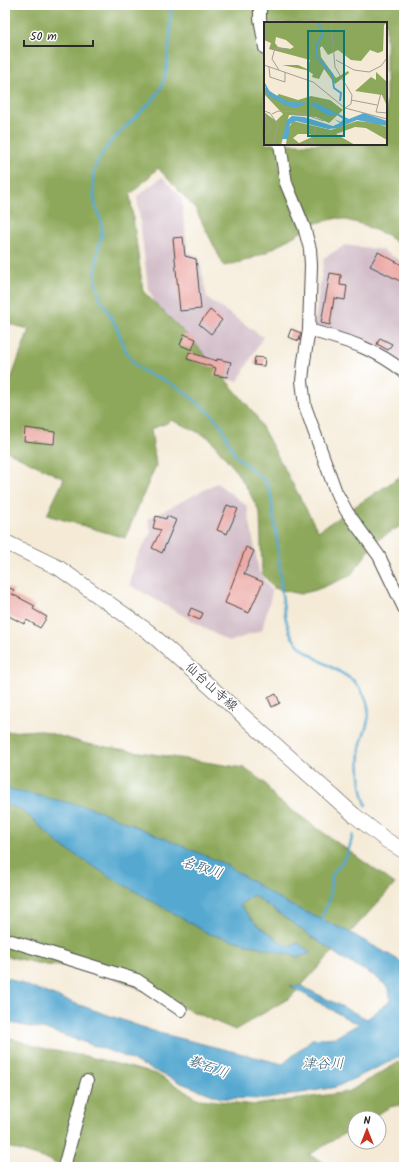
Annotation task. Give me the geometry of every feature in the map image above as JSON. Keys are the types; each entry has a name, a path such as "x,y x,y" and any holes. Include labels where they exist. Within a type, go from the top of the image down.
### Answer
{"main road":[{"name":"仙台山寺線","path":"5,542 59,568 149,632 354,815 386,840 404,850"}],"street":[{"path":"260,5 260,18 264,42"},
{"path":"280,145 286,183 304,227 310,249 309,330 302,381 305,406 336,492 347,512 379,556 404,608"},
{"path":"309,330 364,346 392,361 404,372"},
{"path":"5,939 137,980 181,1010"},
{"path":"64,1167 87,1081"}],"shaded area":[{"path":"162,177 181,197 188,252 199,257 207,298 263,337 238,381 213,378 178,356 148,287 137,196"},
{"path":"345,245 382,250 404,263 404,366 314,327 324,258"},
{"path":"217,483 247,506 259,572 272,592 262,630 229,642 130,585 135,560 151,533 148,519"}],"green space":[{"path":"5,5 404,5 404,249 387,235 358,223 338,218 316,223 267,252 248,260 224,266 195,208 158,168 130,195 143,291 192,340 255,414 318,531 404,474 404,524 377,540 350,576 316,590 300,594 274,588 262,573 260,513 248,490 234,468 208,437 170,420 167,423 151,429 156,465 125,538 47,515 64,479 5,450 5,396 29,329 5,323"},
{"path":"39,730 87,744 244,768 265,783 275,798 395,884 291,997 235,1030 90,967 46,965 5,956 5,732"},
{"path":"5,1036 43,1049 86,1056 156,1074 199,1099 255,1105 348,1092 404,1059 404,1104 390,1107 385,1110 347,1110 347,1132 309,1155 333,1167 60,1167 50,1160 11,1148 5,1148"}],"water":[{"path":"5,788 92,808 225,864 284,902 347,931 404,963 404,1055 336,1087 267,1099 221,1098 181,1083 121,1055 51,1031 5,1022 5,977 159,1033 283,1064 312,1039 336,1037 360,1023 351,1021 290,986 301,986 367,1019 390,1001 389,988 373,975 343,959 253,895 240,905 254,922 286,946 298,943 312,953 298,957 209,934 102,872 61,846 21,809 5,805"}],"building":[{"path":"183,237 185,256 196,259 201,309 180,311 173,238"},
{"path":"378,252 404,266 404,283 370,266"},
{"path":"330,273 341,275 340,285 347,286 345,300 334,298 330,325 321,323"},
{"path":"210,310 222,320 211,334 199,324"},
{"path":"291,329 301,333 299,341 288,337"},
{"path":"184,334 196,339 192,350 180,345"},
{"path":"380,338 392,344 388,350 377,344"},
{"path":"189,352 217,361 217,359 231,362 227,377 214,375 216,368 187,359"},
{"path":"255,357 265,358 264,366 254,365"},
{"path":"25,428 55,432 54,444 24,441"},
{"path":"227,505 238,509 227,534 217,530"},
{"path":"156,516 166,519 167,516 176,520 162,553 152,548 161,530 153,528"},
{"path":"246,547 254,551 244,574 263,582 249,613 225,603"},
{"path":"5,586 14,590 12,594 35,606 33,609 47,617 40,628 27,620 24,624 5,614"},
{"path":"191,608 203,613 200,620 188,615"},
{"path":"276,694 280,703 272,707 268,698"}],"waterway":[{"path":"171,5 170,39 166,72 161,88 152,101 112,140 101,155 93,173 95,204 101,220 102,234 97,255 95,279 101,300 116,326 126,351 135,365 149,375 162,379 182,390 208,411 221,425 235,455 265,481 271,497 277,536 283,603 291,635 308,653 354,681 364,694 368,704 368,720 360,750 361,785 366,805"},
{"path":"323,923 322,916 329,901 332,875 347,855 353,835"}],"water label":[{"name":"名取川","path":"202,868"},
{"name":"津谷川","path":"323,1064"},
{"name":"碁石川","path":"208,1067"}]}
